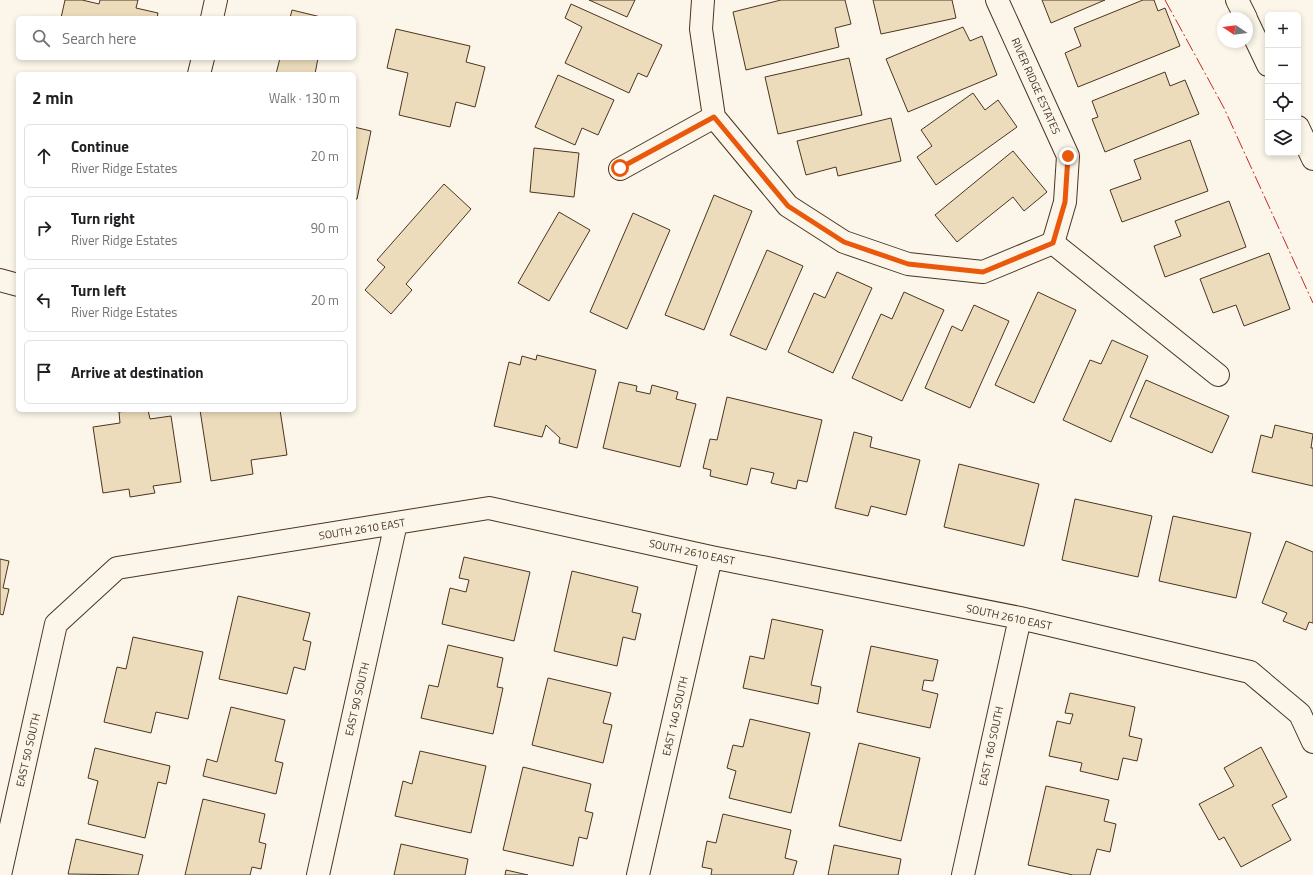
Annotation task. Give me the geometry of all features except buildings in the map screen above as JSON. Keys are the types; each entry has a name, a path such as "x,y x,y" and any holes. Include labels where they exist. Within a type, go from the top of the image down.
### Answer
{"street":[{"path":"212,16 216,0"},
{"path":"703,0 701,29 714,117 788,206 844,242 908,264 983,272 1053,243 1218,375"},
{"name":"RIVER RIDGE ESTATES","path":"997,0 1068,156 1065,202 1053,243"},
{"path":"1237,0 1243,12"},
{"path":"1253,34 1265,59"},
{"path":"200,72 202,60"},
{"path":"620,168 714,117"},
{"path":"0,280 16,284"},
{"name":"SOUTH 2610 EAST","path":"56,624 117,568 489,508 711,557 1020,618 1250,672 1300,714 1313,742"},
{"name":"EAST 90 SOUTH","path":"318,875 396,523"},
{"name":"EAST 140 SOUTH","path":"638,875 711,557"},
{"name":"EAST 160 SOUTH","path":"963,875 1020,618"},
{"name":"EAST 50 SOUTH","path":"0,875 56,624"}],"power":[{"path":"1165,0 1224,108 1313,303"}],"route":[{"path":"620,168 714,117 788,206 844,242 908,264 983,272 1053,243 1065,202 1068,156"}]}
